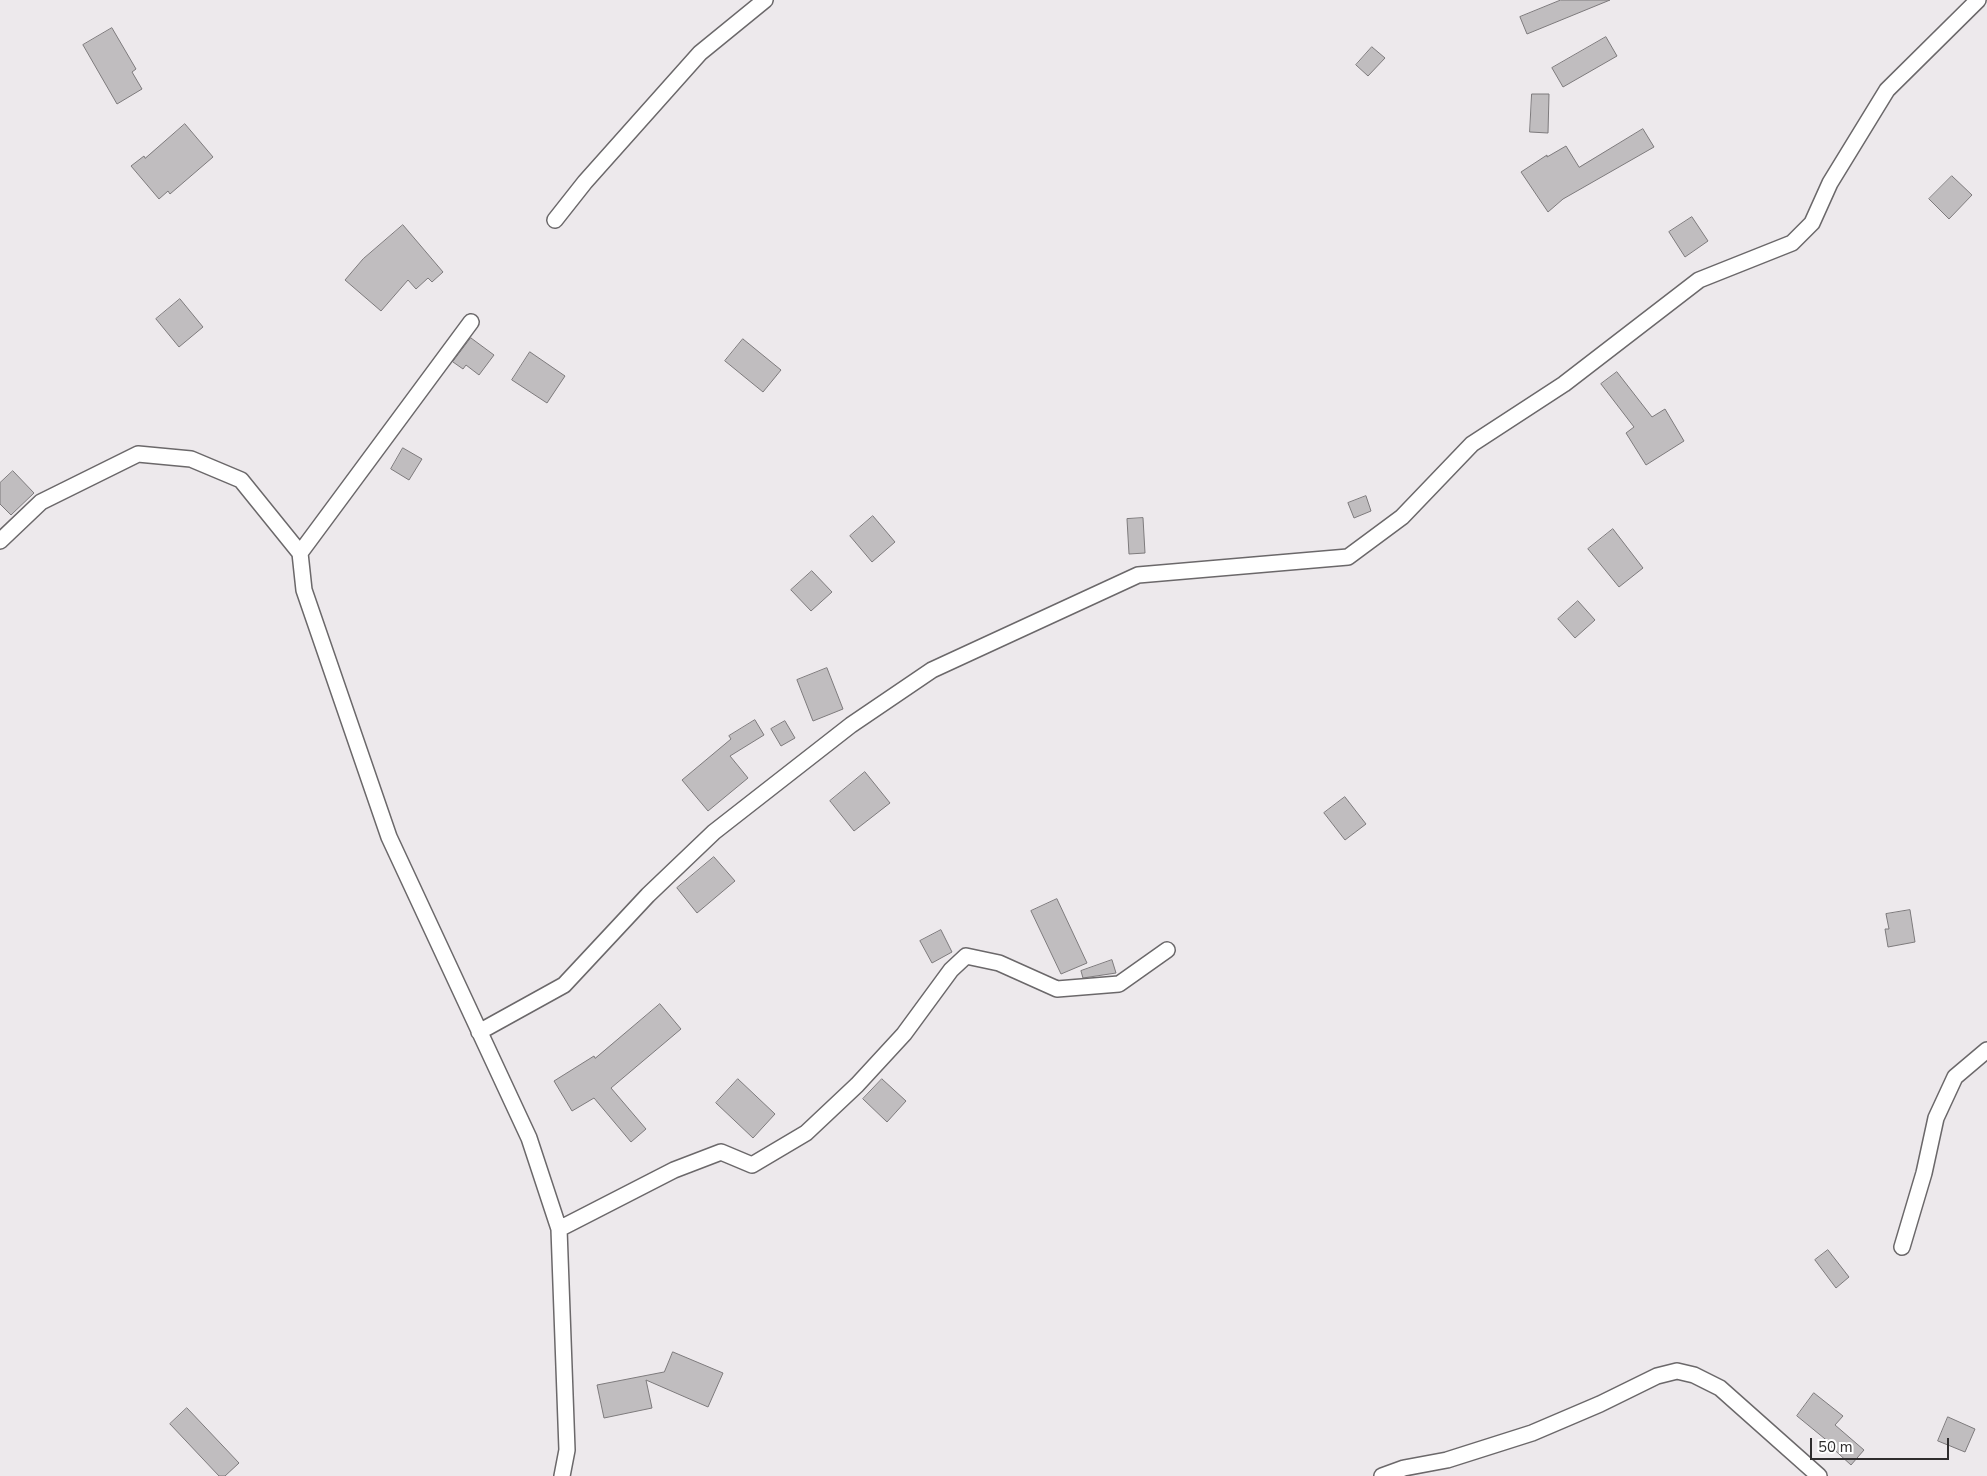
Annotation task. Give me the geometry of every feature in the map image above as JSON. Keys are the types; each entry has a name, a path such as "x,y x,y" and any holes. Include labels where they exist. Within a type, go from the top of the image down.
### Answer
{"street":[{"path":"555,220 585,182 700,53 765,0"},
{"path":"479,1032 564,985 648,895 714,832 852,725 932,670 1138,575 1348,557 1402,517 1472,444 1564,384 1699,280 1792,243 1812,222 1830,183 1888,90 1978,0"},
{"path":"300,553 471,322"},
{"path":"0,541 41,502 138,454 191,458 240,480 300,553 304,590 389,838 528,1138 559,1229 567,1450 562,1476"},
{"path":"559,1229 674,1170 721,1152 752,1165 806,1133 856,1085 904,1034 951,970 966,956 999,963 1058,989 1119,984 1167,950"},
{"path":"1902,1246 1924,1173 1936,1118 1955,1077 1987,1050"},
{"path":"1382,1476 1404,1468 1447,1460 1532,1433 1600,1404 1657,1376 1677,1370 1694,1375 1720,1388 1819,1476"}],"building":[{"path":"1561,0 1610,0 1527,34 1520,17"},
{"path":"112,28 136,69 132,72 142,89 117,104 83,45"},
{"path":"1606,37 1617,56 1563,87 1552,68"},
{"path":"1372,47 1385,58 1368,76 1356,65"},
{"path":"1532,94 1549,94 1548,133 1530,132"},
{"path":"185,124 213,157 170,194 168,191 159,199 131,166 144,156 145,158"},
{"path":"1643,129 1654,147 1563,199 1548,212 1521,172 1547,155 1547,157 1566,146 1579,167"},
{"path":"1952,176 1972,195 1949,219 1929,199"},
{"path":"1692,217 1708,241 1685,257 1669,232"},
{"path":"403,225 443,272 432,282 428,278 416,289 408,280 381,311 345,280 363,259"},
{"path":"180,299 203,327 179,347 156,319"},
{"path":"471,338 494,355 479,375 466,365 463,369 453,362"},
{"path":"743,339 781,370 763,392 725,361"},
{"path":"530,352 565,376 547,403 512,380"},
{"path":"1617,372 1652,417 1665,409 1684,441 1646,465 1626,433 1634,427 1601,384"},
{"path":"403,448 422,459 409,480 391,469"},
{"path":"13,471 34,493 11,515 0,504 0,483"},
{"path":"1366,496 1371,511 1354,518 1348,503"},
{"path":"873,516 895,542 872,562 850,536"},
{"path":"1143,518 1145,553 1129,554 1127,519"},
{"path":"1613,529 1643,568 1619,587 1588,549"},
{"path":"812,571 832,592 811,611 791,590"},
{"path":"1578,601 1595,620 1575,638 1558,619"},
{"path":"827,668 843,709 813,721 797,680"},
{"path":"755,720 764,735 730,756 748,778 708,811 682,780 731,739 729,736"},
{"path":"785,721 795,738 781,746 771,729"},
{"path":"865,772 890,803 854,831 830,801"},
{"path":"1345,797 1366,824 1345,840 1324,813"},
{"path":"714,857 735,881 697,913 677,888"},
{"path":"1057,899 1087,963 1061,974 1031,911"},
{"path":"1910,910 1915,942 1888,947 1885,929 1889,929 1886,914"},
{"path":"941,930 952,952 932,963 920,941"},
{"path":"1112,960 1116,973 1083,978 1081,971"},
{"path":"660,1004 681,1029 611,1088 646,1129 631,1142 594,1098 572,1111 554,1081 594,1056 595,1058"},
{"path":"738,1079 775,1114 753,1138 716,1103"},
{"path":"882,1079 906,1101 887,1122 863,1099"},
{"path":"1828,1250 1849,1277 1836,1288 1815,1260"},
{"path":"673,1352 723,1373 708,1407 646,1380 652,1408 604,1418 597,1385 664,1372"},
{"path":"1814,1393 1843,1416 1835,1425 1864,1450 1851,1465 1828,1444 1830,1443 1797,1416"},
{"path":"187,1408 239,1463 225,1476 219,1476 170,1424"},
{"path":"1948,1417 1975,1429 1965,1452 1938,1441"}]}
